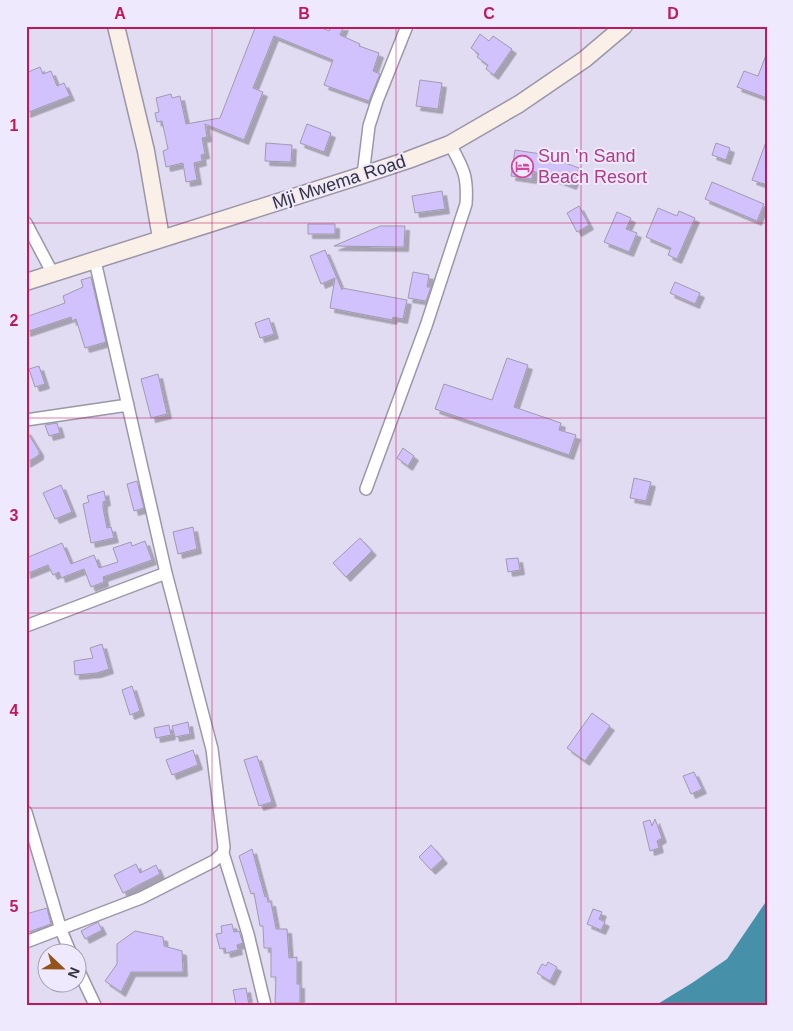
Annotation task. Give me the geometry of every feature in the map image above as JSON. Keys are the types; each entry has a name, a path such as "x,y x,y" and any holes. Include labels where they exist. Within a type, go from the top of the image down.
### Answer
{"main road":[{"path":"116,26 146,151 162,238"},
{"name":"Mji Mwema Road","path":"26,282 363,175 450,144 519,104 585,59 624,26"}],"street":[{"path":"363,175 369,126 377,100 407,26"},
{"path":"366,489 423,335 466,204 467,185 463,170 450,144"},
{"path":"26,223 53,274"},
{"path":"26,942 141,898 214,861 222,853 224,847 212,749 166,573 95,261"},
{"path":"26,420 128,405"},
{"path":"26,626 166,573"},
{"path":"26,812 67,944"},
{"path":"222,853 248,934 265,1005"},
{"path":"88,990 95,1005"}],"water":[{"path":"767,900 767,1005 656,1005 727,959"}],"building":[{"path":"252,26 318,26 329,31 331,26 344,26 340,35 360,44 359,46 379,53 373,71 380,74 369,101 324,85 333,60 274,36 253,88 263,92 244,140 205,124 207,137 202,138 205,154 201,155 202,161 194,163 197,180 186,182 183,163 166,167 163,151 168,149 162,121 157,122 155,113 159,112 156,98 171,94 172,98 180,96 186,124 220,118 255,28"},
{"path":"480,34 489,41 493,36 512,49 494,75 486,69 488,65 477,57 479,54 471,48"},
{"path":"766,55 767,98 737,87 744,71 758,76"},
{"path":"40,67 43,74 51,71 57,86 64,83 70,96 26,113 26,73"},
{"path":"420,80 442,83 438,109 416,106"},
{"path":"307,124 331,133 324,152 300,143"},
{"path":"767,142 767,185 752,180"},
{"path":"266,143 292,145 291,162 265,161"},
{"path":"716,143 730,148 726,160 712,155"},
{"path":"515,150 541,154 579,168 572,185 533,171 532,179 511,176"},
{"path":"712,182 764,204 757,221 705,199"},
{"path":"442,191 445,209 415,213 412,196"},
{"path":"579,206 589,225 577,232 567,213"},
{"path":"658,208 677,216 679,211 695,218 677,259 668,255 671,248 646,237"},
{"path":"617,212 631,218 626,229 637,233 629,252 604,242"},
{"path":"308,224 335,224 335,234 308,234"},
{"path":"380,226 405,226 404,247 334,246"},
{"path":"325,250 342,290 342,288 407,300 403,319 393,317 392,320 330,308 335,278 321,284 310,256"},
{"path":"413,272 429,275 427,287 431,287 426,301 408,298"},
{"path":"91,277 106,342 85,348 76,319 72,321 71,317 26,332 26,317 65,303 63,296 83,287 81,280"},
{"path":"675,282 700,293 695,304 670,293"},
{"path":"269,318 274,334 260,338 255,323"},
{"path":"507,358 528,365 514,407 561,423 559,430 576,435 569,455 435,409 444,384 492,400"},
{"path":"39,366 45,384 35,387 29,369"},
{"path":"158,374 167,414 151,418 141,379"},
{"path":"57,423 60,433 49,436 45,425"},
{"path":"26,430 39,451 39,455 26,463"},
{"path":"403,448 414,456 408,466 397,458"},
{"path":"634,478 651,482 646,501 630,498"},
{"path":"137,481 144,508 134,511 127,484"},
{"path":"61,485 72,512 55,519 43,493"},
{"path":"104,491 106,501 103,502 103,508 107,528 111,527 114,538 91,543 83,504 89,502 87,496"},
{"path":"193,527 197,549 178,554 173,532"},
{"path":"360,538 372,551 346,577 333,563"},
{"path":"145,541 152,560 103,577 104,582 91,587 84,569 61,578 59,572 53,575 48,565 26,574 26,558 62,543 71,564 94,555 99,568 118,562 113,548 131,542 132,546"},
{"path":"518,558 520,570 508,572 506,559"},
{"path":"102,644 109,669 97,673 75,675 74,661 93,658 90,648"},
{"path":"132,686 140,711 130,715 122,690"},
{"path":"592,713 610,726 585,761 567,748"},
{"path":"188,722 190,734 175,737 172,726"},
{"path":"169,725 171,735 156,738 154,728"},
{"path":"193,750 198,765 172,775 166,760"},
{"path":"257,756 272,802 259,806 244,760"},
{"path":"694,772 702,789 691,794 683,776"},
{"path":"655,819 662,838 657,841 659,848 650,851 643,822 650,820 652,826"},
{"path":"431,845 443,859 431,870 419,857"},
{"path":"252,849 265,897 267,896 268,902 271,902 276,929 287,929 289,958 297,957 297,984 300,984 300,1003 275,1003 276,977 271,977 271,948 264,948 263,926 260,926 254,893 251,894 239,856"},
{"path":"136,864 140,873 156,865 160,874 123,893 114,875"},
{"path":"47,908 51,924 26,933 26,914"},
{"path":"593,909 602,912 599,919 605,922 601,930 587,924"},
{"path":"98,922 102,930 85,939 81,931"},
{"path":"232,924 234,932 239,931 243,943 237,945 238,950 226,953 225,948 220,949 216,934 222,933 221,926"},
{"path":"135,931 163,937 164,946 182,951 183,972 131,972 121,992 105,981 117,964 117,944"},
{"path":"548,962 557,967 550,981 537,973 542,964 546,966"},
{"path":"246,988 249,1005 236,1005 233,990"}],"place":[{"name":"Sun 'n Sand Beach Resort","path":"522,166"}]}
